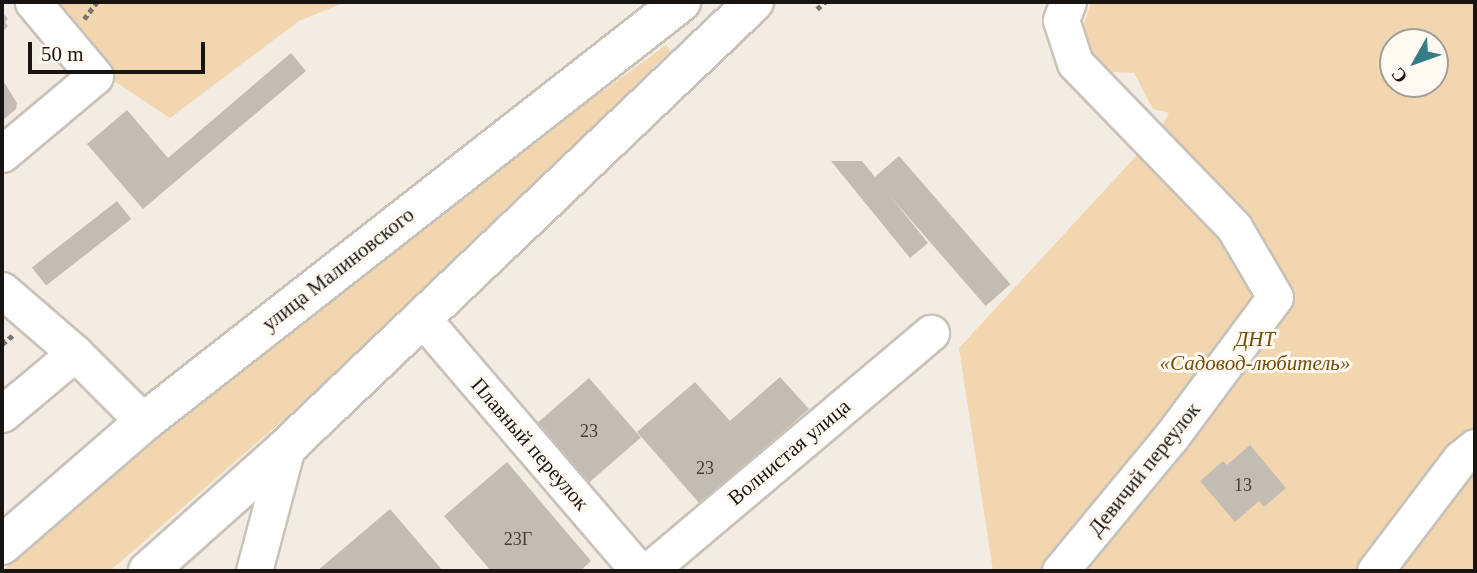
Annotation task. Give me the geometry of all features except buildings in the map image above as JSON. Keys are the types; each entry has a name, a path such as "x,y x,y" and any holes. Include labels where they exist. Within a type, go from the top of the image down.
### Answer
{"highway":[{"name":"улица Малиновского","path":"2,545 144,422 681,2"},
{"path":"148,571 287,447 754,2"}],"street":[{"path":"2,155 95,76 33,2"},
{"name":"Девичий переулок","path":"1060,571 1171,437 1275,297 1234,227 1075,63 1061,20 1068,2"},
{"path":"2,290 75,353 144,422"},
{"name":"Плавный переулок","path":"422,318 639,571"},
{"name":"Волнистая улица","path":"648,571 931,332"},
{"path":"2,414 75,353"},
{"path":"254,571 287,447"},
{"path":"1375,571 1460,459 1475,447"}],"path":[{"path":"817,9 825,2"}],"green space":[{"path":"49,2 346,2 299,21 170,118 111,79"},
{"name":"ДНТ «Садовод-любитель»","path":"1091,2 1475,2 1475,571 993,571 959,348 1160,130 1169,113 1153,109 1134,73 1099,71 1080,37"},
{"path":"666,45 670,51 476,242 306,400 110,571 2,571 135,454 269,345 475,184"}]}
